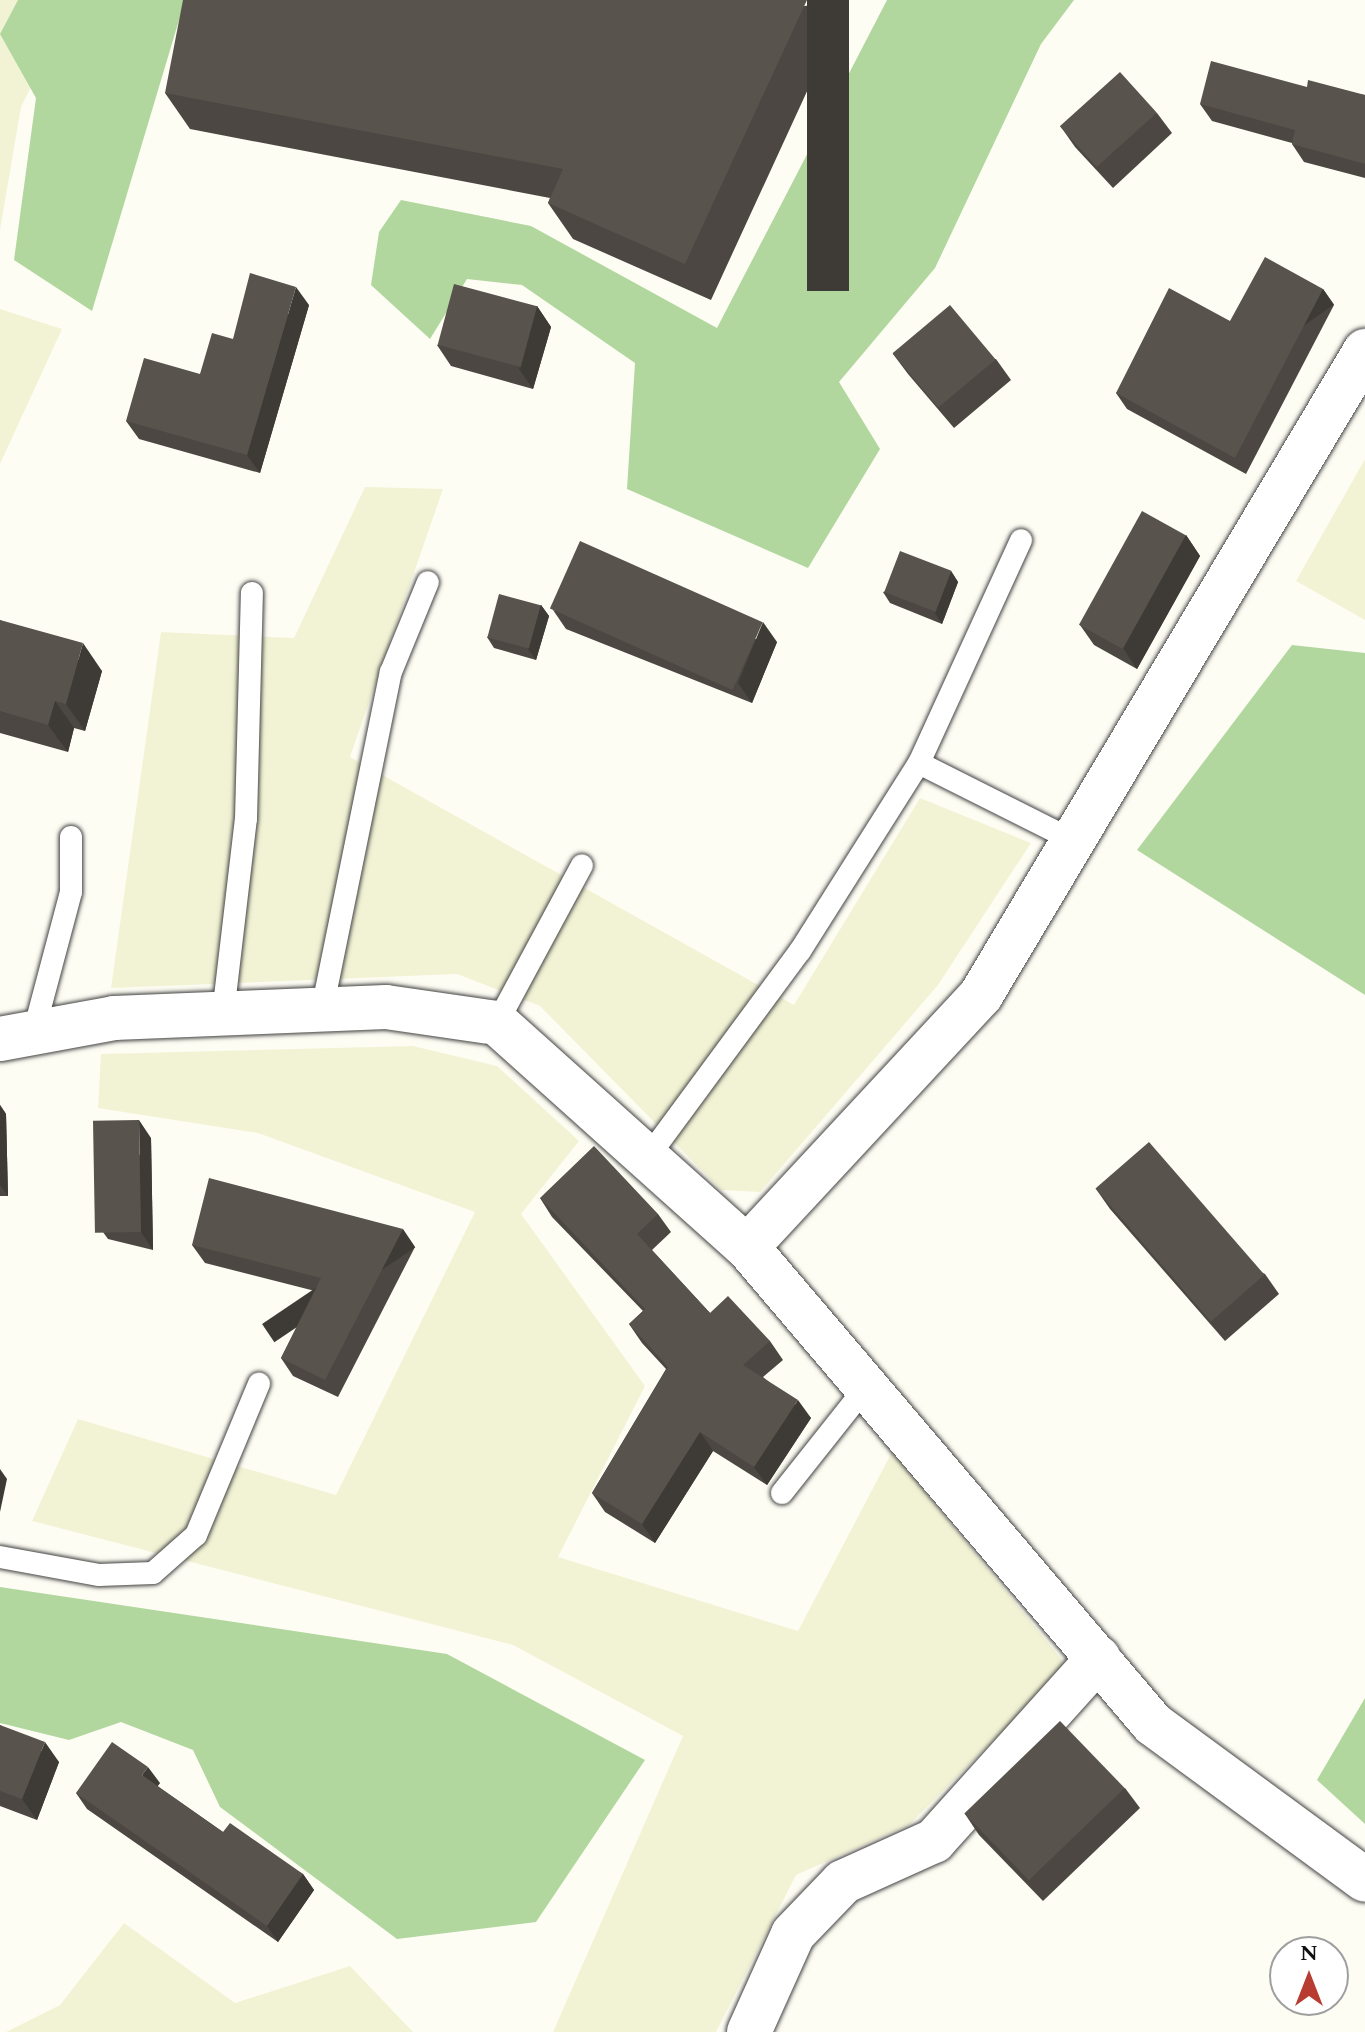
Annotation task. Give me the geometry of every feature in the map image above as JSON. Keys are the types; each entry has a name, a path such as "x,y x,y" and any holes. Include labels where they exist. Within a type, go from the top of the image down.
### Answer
{"street":[{"path":"747,1247 981,995 1365,351"},
{"path":"17,1035 114,1018 386,1007 497,1023 747,1247 1153,1724 1365,1880"},
{"path":"749,2032 793,1934 843,1882 934,1841 1099,1658"}],"lane":[{"path":"648,1157 800,951 919,763 1021,540"},
{"path":"322,1010 391,672 428,582"},
{"path":"223,1014 246,819 252,593"},
{"path":"919,763 1072,840"},
{"path":"17,1035 71,892 71,837"},
{"path":"497,1023 582,865"},
{"path":"0,1557 99,1575 153,1573 196,1535 259,1384"},
{"path":"782,1493 866,1387"}],"green space":[{"path":"0,0 74,0 21,107 0,230"},
{"path":"18,0 185,0 92,311 14,260 36,98 0,34"},
{"path":"887,0 1074,0 1041,44 935,268 839,382 880,449 808,568 627,489 635,363 522,285 467,279 430,339 371,285 379,232 401,200 531,226 717,328"},
{"path":"0,309 62,329 0,464"},
{"path":"1365,459 1365,620 1296,581"},
{"path":"365,487 443,489 350,757 794,1005 920,798 1031,843 938,985 760,1192 721,1190 540,1006 457,974 111,988 161,632 294,638"},
{"path":"1292,645 1365,653 1365,995 1137,850"},
{"path":"413,1046 497,1066 579,1141 521,1214 645,1386 558,1557 798,1631 892,1452 1067,1666 910,1824 796,1875 716,2032 553,2032 683,1736 513,1645 32,1521 78,1419 336,1495 475,1212 258,1133 98,1108 101,1054"},
{"path":"0,1587 447,1654 645,1760 536,1922 397,1939 220,1807 193,1750 121,1722 69,1740 0,1723"},
{"path":"1365,1698 1365,1824 1317,1780"},
{"path":"124,1923 235,2003 350,1966 413,2032 6,2032 60,2005"}],"building":[{"path":"183,0 807,0 685,264 548,203 563,169 165,93"},
{"path":"1211,61 1307,87 1308,80 1365,95 1365,164 1292,144 1295,130 1200,104"},
{"path":"1120,72 1157,113 1097,167 1060,126"},
{"path":"1265,257 1323,289 1235,458 1116,393 1169,288 1230,321"},
{"path":"250,273 296,287 247,455 126,421 144,358 200,374 212,333 233,339"},
{"path":"454,284 537,306 521,367 438,345"},
{"path":"950,305 996,359 938,408 893,353"},
{"path":"1142,511 1186,535 1123,649 1079,625"},
{"path":"580,541 763,622 733,690 550,609"},
{"path":"900,551 951,571 936,612 884,592"},
{"path":"499,594 541,605 529,649 487,637"},
{"path":"0,620 83,643 66,704 55,701 48,725 0,711"},
{"path":"139,1120 141,1232 95,1233 93,1121"},
{"path":"1149,1142 1264,1275 1211,1321 1095,1189"},
{"path":"594,1146 658,1214 637,1234 710,1313 728,1296 770,1341 743,1365 798,1400 754,1467 700,1432 642,1524 592,1493 668,1367 629,1324 645,1309 540,1198"},
{"path":"209,1178 403,1229 325,1380 281,1358 321,1278 192,1245"},
{"path":"1060,1721 1125,1788 1029,1880 964,1813"},
{"path":"0,1725 45,1742 22,1799 0,1791"},
{"path":"112,1742 148,1767 142,1775 223,1832 230,1823 303,1874 267,1926 76,1793"}]}
